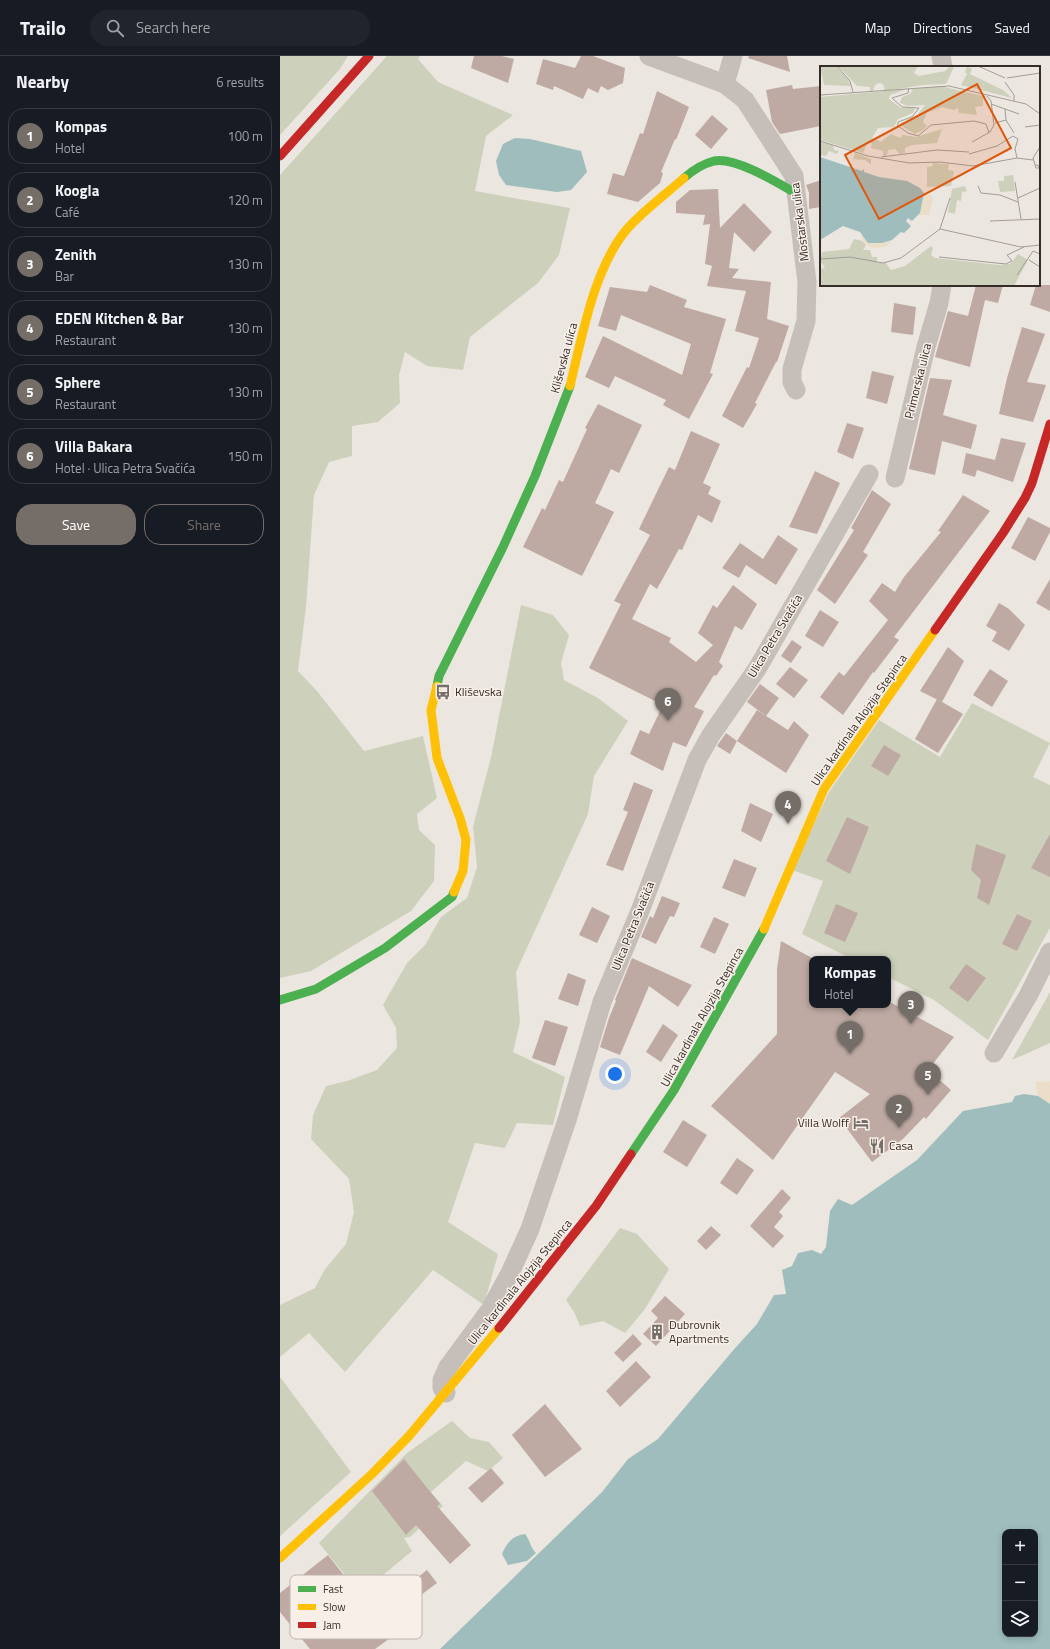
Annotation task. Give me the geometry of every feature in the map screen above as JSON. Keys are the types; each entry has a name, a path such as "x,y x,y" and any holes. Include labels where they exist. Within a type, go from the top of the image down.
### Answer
{"street":[{"path":"280,156 369,56"},
{"name":"Mostarska ulica","path":"649,56 725,84 745,100 760,121 794,176 807,282 806,321 792,369 792,382 796,390"},
{"path":"725,84 733,56"},
{"path":"941,56 942,66"},
{"name":"Kliševska ulica","path":"280,1000 316,989 385,948 452,897 462,871 466,840 460,818 437,758 431,710 439,676 503,547 535,476 569,390 584,328 603,267 627,229 695,168 715,161 738,165 763,175 797,194"},
{"name":"Primorska ulica","path":"895,478 926,347 939,303 942,286"},
{"name":"Ulica kardinala Alojzija Stepinca","path":"280,1558 372,1474 409,1436 446,1393 596,1206 674,1090 762,934 824,790 1003,533 1025,498 1032,483 1050,424"},
{"name":"Ulica Petra Svačića","path":"446,1393 442,1388 442,1380 448,1367 490,1310 510,1274 530,1229 567,1120 602,1002 640,911 697,760 711,734 757,669 869,474"},
{"path":"994,1053 1028,996 1050,952"}],"green space":[{"path":"280,56 348,56 340,69 280,135"},
{"path":"387,56 420,56 418,59 438,82 513,115 486,136 475,191 570,208 559,255 538,283 470,337 463,370 427,366 405,352 399,375 400,403 378,422 352,426 352,456 329,462 314,495 306,607 298,671 317,691 364,751 423,736 437,798 417,814 419,830 435,845 434,881 411,911 311,971 280,978 280,175"},
{"path":"521,605 553,615 569,635 561,663 564,680 598,698 628,721 594,776 588,814 516,972 520,1022 513,1052 565,1077 553,1125 517,1123 505,1148 475,1143 448,1222 498,1254 484,1305 433,1270 345,1372 309,1333 280,1357 280,1305 315,1288 325,1269 346,1244 354,1212 349,1179 311,1139 313,1115 326,1086 347,1081 377,1070 397,1048 396,1028 383,1005 407,963 425,945 441,917 467,898 477,867 473,827 491,757"},
{"path":"972,703 1050,743 1033,777 1050,785 1050,928 988,1040 934,1000 891,978 891,956 846,956 802,934 823,881 792,870 829,792 879,720 940,757"},
{"path":"1050,992 1050,1043 1012,1060"},
{"path":"620,1228 637,1234 669,1269 645,1309 625,1333 603,1321 580,1326 574,1312 566,1300"},
{"path":"280,1377 351,1472 280,1536"},
{"path":"452,1421 470,1438 489,1442 503,1458 488,1471 466,1461 431,1492 443,1506 410,1537 404,1538 412,1551 388,1571 382,1575 345,1575 319,1543 407,1453"}],"sand":[{"path":"1050,1081 1050,1104 1038,1096 1035,1082"}],"water":[{"path":"515,138 530,139 581,151 587,172 571,190 557,192 506,185 499,175 496,161 503,144"},
{"path":"1024,1094 1038,1096 1050,1104 1050,1649 440,1649 602,1492 628,1459 658,1439 757,1324 774,1295 786,1294 782,1270 792,1266 798,1253 812,1250 821,1254 826,1247 830,1211 838,1199 852,1205 917,1160 963,1111 1012,1102 1015,1096"},
{"path":"525,1534 536,1553 527,1561 508,1565 502,1554 504,1550 513,1538"}],"building":[{"path":"474,56 502,56 514,59 508,83 471,68"},
{"path":"581,56 593,56 625,68 623,83 608,90 601,86 598,93 588,88 583,99 554,86 553,90 536,84 543,59 575,68"},
{"path":"749,56 787,56 790,72 748,58"},
{"path":"792,85 793,89 820,86 820,126 780,134 772,122 766,90"},
{"path":"657,91 689,107 661,172 663,173 660,183 638,202 607,194 613,173 624,176 640,133 643,134"},
{"path":"712,115 728,129 711,149 695,135"},
{"path":"820,180 820,207 809,209 809,193 806,185"},
{"path":"718,189 720,228 744,203 772,232 754,252 734,232 729,268 739,269 732,278 771,282 767,319 789,326 777,362 755,403 757,404 743,428 722,416 747,367 749,368 759,338 735,331 746,291 707,286 712,266 705,264 710,224 703,225 705,215 676,213 676,202 690,190"},
{"path":"650,285 687,300 684,307 726,319 710,373 713,374 689,419 663,405 666,400 615,376 609,388 585,377 603,336 682,375 691,344 621,315 616,331 598,326 610,287 647,292"},
{"path":"1050,285 1050,312 1030,305 1036,286"},
{"path":"976,286 1003,286 998,303 985,300 970,367 935,357 948,311 968,316"},
{"path":"894,303 916,307 913,335 891,332"},
{"path":"1022,327 1045,334 1027,382 1046,385 1033,422 999,414 1007,378"},
{"path":"872,371 894,376 887,404 866,398"},
{"path":"930,378 952,380 943,415 977,425 971,449 942,441 935,475 909,469"},
{"path":"598,404 642,425 619,473 611,469 595,503 614,512 582,576 523,547 542,508 545,510 559,480 563,482 587,429 585,428"},
{"path":"847,423 864,428 853,459 837,452"},
{"path":"691,431 720,444 703,483 711,487 708,494 721,501 712,523 698,515 682,550 679,549 657,589 650,584 632,619 671,638 669,642 696,662 713,645 698,633 713,605 717,608 733,585 757,604 742,630 735,626 719,662 723,666 716,676 714,675 694,707 704,711 686,747 673,742 663,771 630,754 640,730 649,734 663,705 589,668 621,604 614,601 650,535 639,529 669,467 675,470"},
{"path":"1001,438 1026,443 1013,482 977,470 975,477 962,473 966,453 995,460"},
{"path":"815,471 840,483 817,534 789,527"},
{"path":"872,490 891,504 863,552 868,555 835,604 817,590 854,530 851,528"},
{"path":"963,495 990,511 894,637 899,640 874,673 873,672 843,715 820,697 839,672 844,676 888,620 869,601 882,583 895,592 904,577 941,532 938,531"},
{"path":"1028,517 1050,528 1050,532 1035,561 1011,548"},
{"path":"778,535 798,549 776,585 746,565 739,578 722,568 740,543 763,559"},
{"path":"1050,579 1050,611 1036,603"},
{"path":"999,603 1009,609 1025,625 1009,651 992,641 997,632 986,626"},
{"path":"820,610 839,622 823,647 805,636"},
{"path":"792,640 802,647 791,663 781,656"},
{"path":"948,647 964,661 942,702 920,691"},
{"path":"790,667 808,680 794,698 776,684"},
{"path":"990,669 1008,681 992,707 973,695"},
{"path":"760,684 779,698 766,716 747,702"},
{"path":"937,699 963,714 938,753 915,739"},
{"path":"757,710 788,730 794,721 809,735 786,773 737,741"},
{"path":"726,733 737,741 730,754 717,746"},
{"path":"884,745 901,755 888,776 871,766"},
{"path":"634,782 653,790 623,871 606,865 628,812 623,810"},
{"path":"750,803 773,814 761,842 741,831"},
{"path":"847,817 869,827 850,874 826,861"},
{"path":"1050,834 1050,877 1031,868"},
{"path":"976,844 1006,855 989,905 977,898 981,880 971,870"},
{"path":"734,859 757,868 745,897 722,888"},
{"path":"662,896 680,903 674,917 670,916 656,944 641,937 650,916 653,918"},
{"path":"836,904 858,913 845,942 824,933"},
{"path":"592,907 610,916 597,943 579,935"},
{"path":"1017,914 1032,921 1017,951 1002,944"},
{"path":"714,917 729,924 715,954 700,947"},
{"path":"781,941 809,956 809,1008 891,1008 891,1003 954,1037 928,1070 951,1090 926,1119 924,1117 903,1139 872,1162 839,1118 870,1094 835,1072 773,1160 711,1106 777,1034 777,969"},
{"path":"632,958 692,985 678,1007 649,986 620,1055 600,1047 616,1001 615,1000"},
{"path":"966,964 986,978 968,1002 949,988"},
{"path":"568,973 586,980 578,1006 558,999"},
{"path":"545,1020 568,1027 555,1066 532,1058"},
{"path":"663,1024 678,1035 661,1062 646,1052"},
{"path":"683,1120 707,1135 687,1167 663,1152"},
{"path":"737,1158 754,1170 737,1195 720,1183"},
{"path":"782,1189 791,1198 779,1212 783,1216 774,1227 784,1236 773,1248 750,1226"},
{"path":"711,1226 721,1235 706,1250 697,1241"},
{"path":"665,1296 685,1314 656,1346 643,1334 658,1318 651,1311"},
{"path":"633,1334 642,1344 623,1362 614,1353"},
{"path":"636,1361 651,1377 620,1407 606,1391"},
{"path":"545,1404 582,1449 545,1477 512,1435"},
{"path":"404,1459 440,1504 437,1506 471,1545 450,1564 416,1525 406,1535 372,1491"},
{"path":"491,1468 504,1483 482,1503 468,1488"},
{"path":"328,1555 344,1575 303,1575"},
{"path":"427,1570 437,1583 422,1594 422,1575 421,1575"},
{"path":"290,1585 290,1624 280,1612 280,1593"},
{"path":"302,1639 389,1639 375,1649 310,1649"}],"traffic: fast":[{"path":"684,178 694,170 706,164 714,161 723,161 734,163 757,172 797,194"},
{"path":"437,686 439,676 503,547 535,476 570,386"},
{"path":"280,1000 316,989 385,948 452,897 454,892"},
{"path":"631,1154 674,1090 764,929"}],"traffic: slow":[{"path":"570,386 591,304 606,263 616,245 633,222 684,178"},
{"path":"764,929 824,789 935,630"},
{"path":"437,686 431,710 437,758 460,818 466,840 463,871 454,892"},
{"path":"280,1558 372,1474 409,1436 499,1328"}],"traffic: jam":[{"path":"280,156 369,56"},
{"path":"935,630 1003,533 1025,498 1032,483 1050,424"},
{"path":"499,1328 596,1206 631,1154"}],"place":[{"name":"Kliševska","path":"443,692"},
{"name":"Villa Bakara","path":"668,721"},
{"name":"EDEN Kitchen & Bar","path":"788,824"},
{"name":"Zenith","path":"911,1024"},
{"name":"Kompas","path":"850,1054"},
{"name":"Sphere","path":"928,1095"},
{"name":"Villa Wolff","path":"861,1123"},
{"name":"Koogla","path":"899,1128"},
{"name":"Casa","path":"877,1146"},
{"name":"Dubrovnik Apartments","path":"657,1332"}]}
